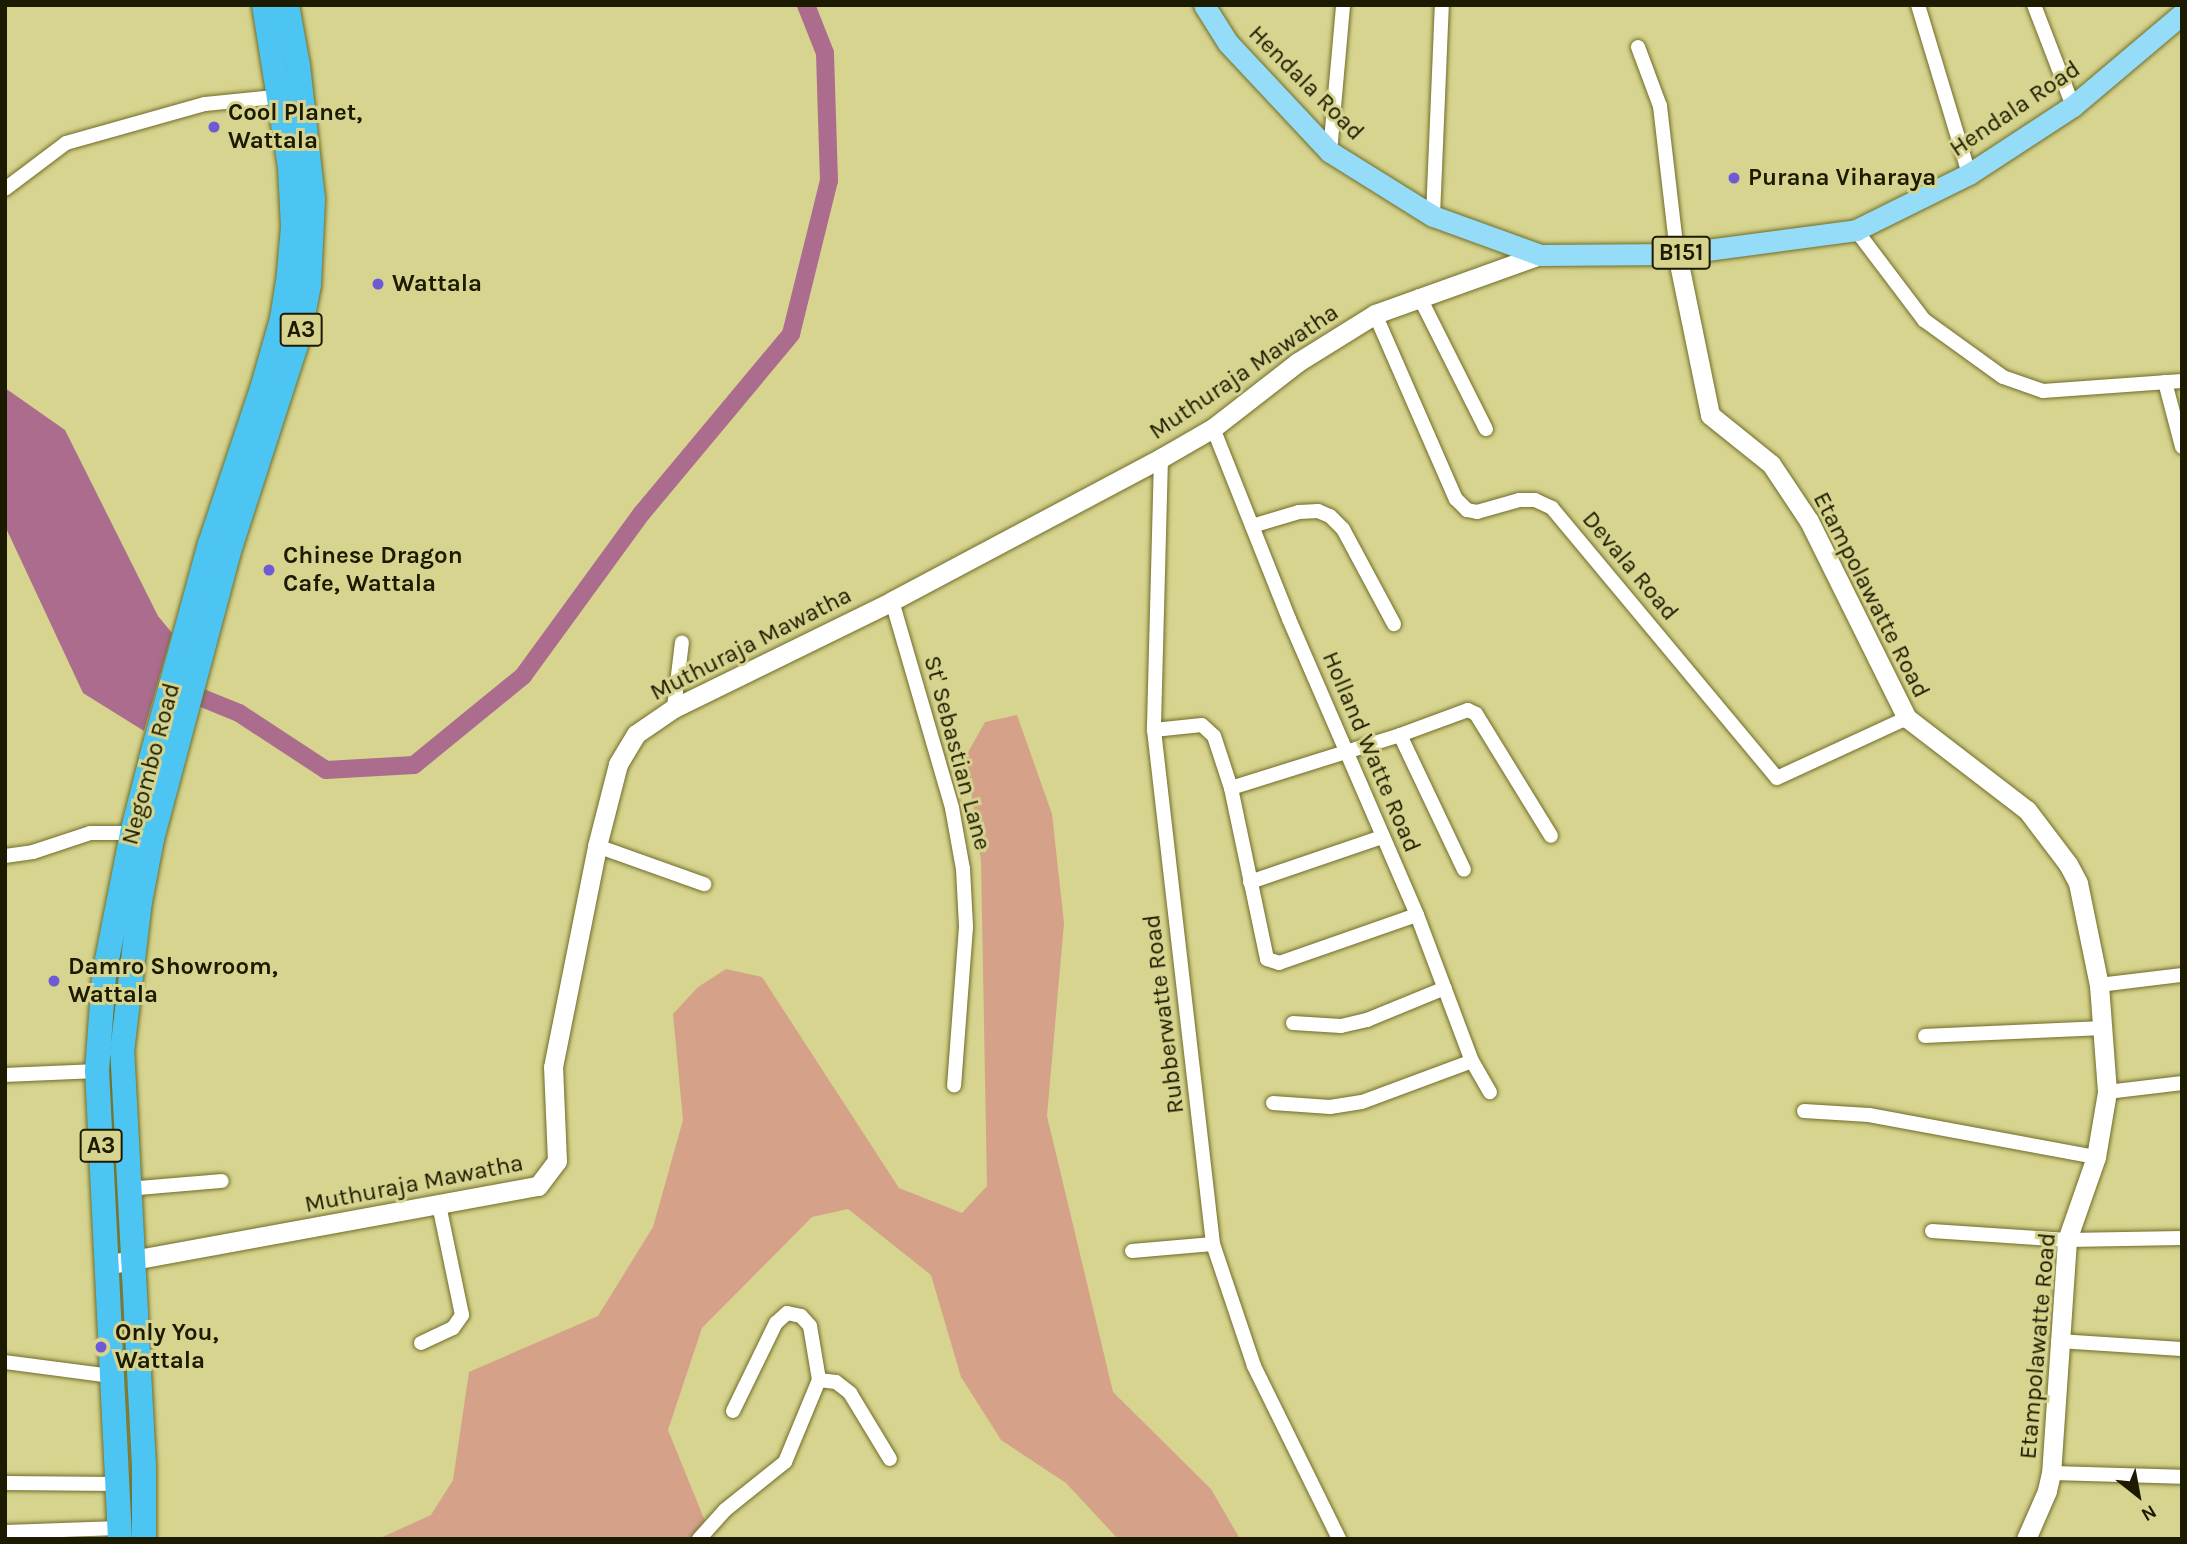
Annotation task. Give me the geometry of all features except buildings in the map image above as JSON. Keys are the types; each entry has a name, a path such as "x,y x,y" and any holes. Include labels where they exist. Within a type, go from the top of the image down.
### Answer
{"highway":[{"name":"Negombo Road","path":"120,1534 97,1071 104,975 132,833 162,762 195,641 231,545 303,318 313,249 313,218 290,95 264,5"},
{"name":"Negombo Road","path":"287,5 290,95"},
{"name":"Negombo Road","path":"144,1539 144,1466 131,1262 122,1052 162,762"}],"main road":[{"name":"Hendala Road","path":"1204,5 1228,43 1330,152 1433,216 1541,255 1677,254 1856,230 1969,174 2073,106 2182,15"}],"street":[{"path":"1330,152 1343,5"},
{"path":"1433,216 1442,5"},
{"path":"1918,5 1969,174"},
{"path":"2034,5 2073,106"},
{"path":"1638,47 1660,106 1677,254"},
{"path":"5,189 65,143 205,104 290,95"},
{"path":"1856,230 1924,320 2003,377 2043,391 2182,381"},
{"name":"Etampolawatte Road","path":"1677,254 1710,415 1771,464 1801,510 1907,718 2028,810 2068,864 2078,883 2099,985 2107,1092 2096,1157 2067,1240 2051,1473 2047,1491 2026,1539"},
{"name":"Muthuraja Mawatha","path":"106,1265 537,1186 557,1161 553,1067 597,846 618,764 636,734 674,708 892,601 1161,458 1213,428 1298,362 1375,314 1419,296 1541,255"},
{"path":"1419,296 1486,429"},
{"name":"Devala Road","path":"1375,314 1456,499 1467,510 1477,512 1519,500 1535,500 1552,508 1777,779 1907,718"},
{"path":"2165,382 2182,447"},
{"name":"Holland Watte Road","path":"1213,428 1345,751 1417,915 1472,1061 1490,1092"},
{"name":"Rubberwatte Road","path":"1161,458 1154,730 1213,1244 1254,1366 1339,1539"},
{"path":"1252,526 1299,512 1318,511 1330,516 1343,529 1394,624"},
{"name":"St' Sebastian Lane","path":"892,601 952,808 963,869 966,928 954,1086"},
{"path":"674,708 682,642"},
{"path":"1231,788 1400,735 1458,711 1468,710 1476,714 1551,836"},
{"path":"1154,730 1202,725 1214,736 1231,788 1264,953 1272,962 1279,963 1417,915"},
{"path":"1400,735 1464,870"},
{"path":"5,856 33,852 90,833 132,833"},
{"path":"1250,882 1382,837"},
{"path":"597,846 704,884"},
{"path":"2099,985 2182,975"},
{"path":"1293,1023 1341,1026 1367,1020 1444,988"},
{"path":"1925,1036 2102,1028"},
{"path":"1273,1103 1330,1107 1362,1102 1472,1061"},
{"path":"5,1076 97,1071"},
{"path":"2107,1092 2182,1083"},
{"path":"1804,1111 1869,1115 2096,1157"},
{"path":"128,1189 222,1181"},
{"path":"421,1343 453,1328 462,1315 439,1205"},
{"path":"1932,1231 2067,1240 2182,1238"},
{"path":"1132,1251 1213,1244"},
{"path":"699,1539 725,1510 785,1462 820,1380 810,1326 801,1316 787,1313 776,1323 733,1411"},
{"path":"2058,1342 2182,1349"},
{"path":"5,1362 112,1376"},
{"path":"820,1380 836,1382 850,1393 890,1459"},
{"path":"2051,1473 2182,1477"},
{"path":"5,1483 118,1484"},
{"path":"5,1532 120,1534"}],"shaded area":[{"path":"5,388 65,430 158,616 172,633 144,731 83,693 5,526"},
{"path":"1017,715 1052,814 1064,923 1047,1116 1113,1392 1211,1489 1240,1539 1118,1539 1066,1483 1001,1440 961,1377 931,1275 848,1209 812,1217 702,1328 668,1430 709,1531 705,1539 378,1539 431,1515 453,1480 469,1372 598,1316 653,1227 683,1120 673,1014 698,987 726,969 762,977 899,1188 962,1213 987,1186 981,861 966,756 985,722"}],"waterway":[{"path":"180,689 239,713 326,770 414,765 523,676 642,513 791,334 829,181 825,53 806,5"}],"place":[{"name":"Cool Planet, Wattala","path":"214,127"},
{"name":"Purana Viharaya","path":"1734,178"},
{"name":"Wattala","path":"378,284"},
{"name":"Chinese Dragon Cafe, Wattala","path":"269,570"},
{"name":"Damro Showroom, Wattala","path":"54,981"},
{"name":"Only You, Wattala","path":"101,1347"}]}
